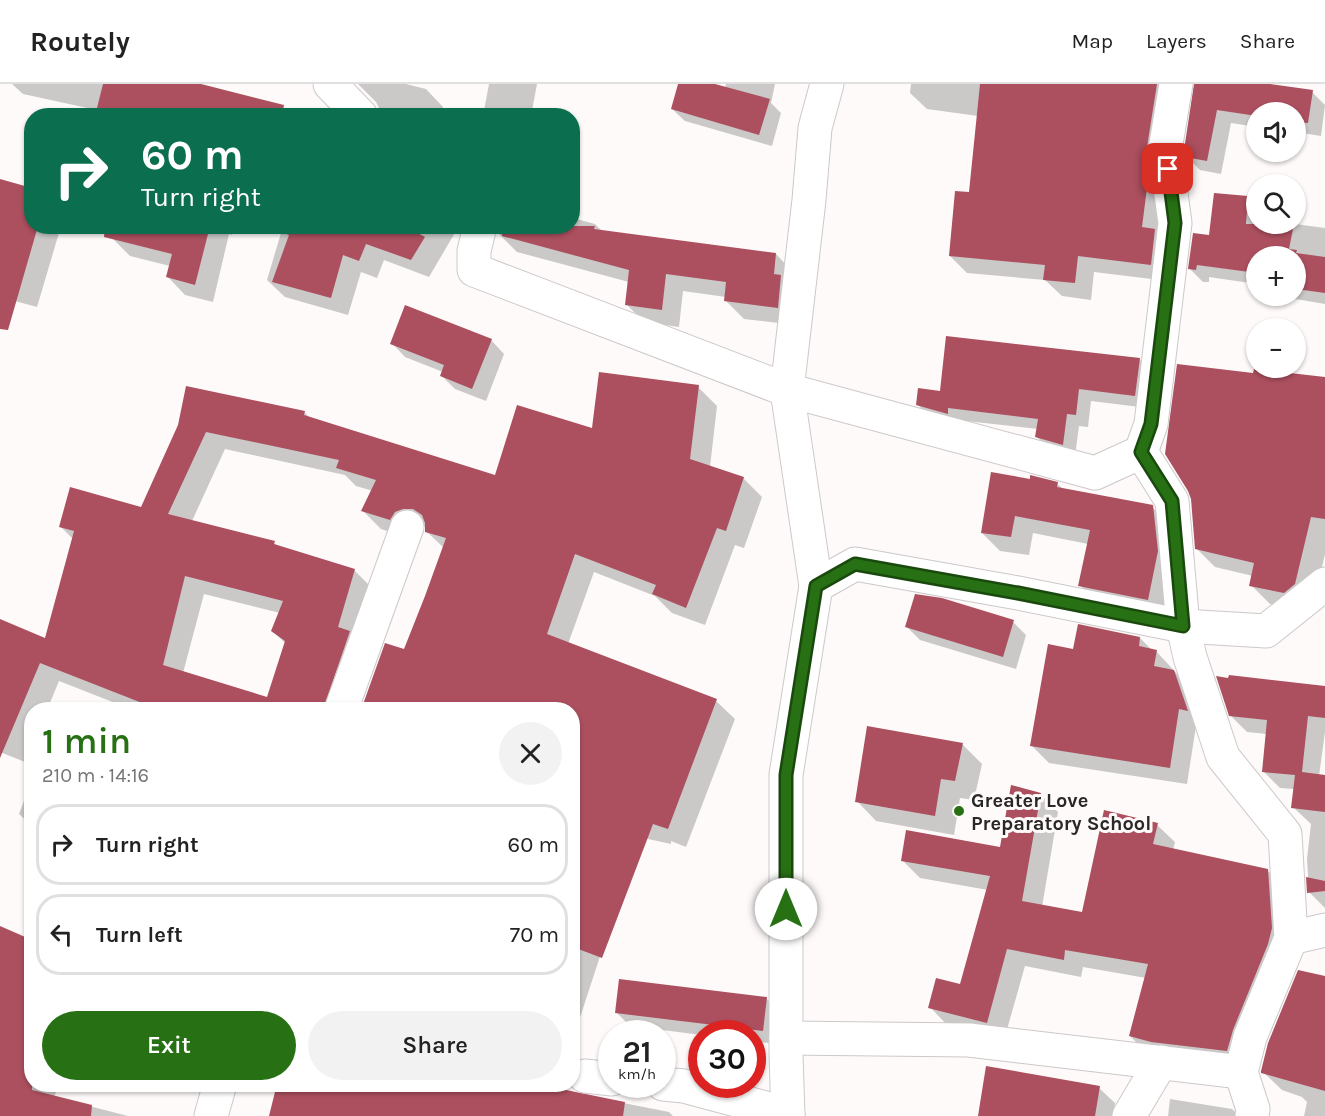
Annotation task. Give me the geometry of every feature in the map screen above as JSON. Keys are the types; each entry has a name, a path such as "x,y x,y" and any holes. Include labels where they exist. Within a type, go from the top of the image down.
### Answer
{"street":[{"path":"330,84 353,108"},
{"path":"676,1085 788,1115 786,775 816,586 787,390 815,128 827,84"},
{"path":"478,234 474,251 474,270 787,390 1095,473 1141,452 1151,424 1175,223 1165,150 1176,84"},
{"path":"1141,452 1172,501 1183,626 1190,657 1223,757 1285,834 1291,938 1250,1037 1241,1072 1253,1109 1252,1116"},
{"path":"344,702 407,527"},
{"path":"816,586 855,564 1183,626 1266,632 1325,584"},
{"path":"1291,938 1325,930"},
{"path":"786,1038 969,1040 1241,1072"},
{"path":"1129,1116 1161,1062"},
{"path":"211,1116 218,1092"}],"building":[{"path":"103,84 201,84 284,105 283,108 97,108"},
{"path":"678,84 715,84 770,99 759,135 671,109"},
{"path":"980,84 1157,84 1147,147 1149,172 1142,227 1155,229 1151,265 1078,256 1075,283 1043,280 1045,265 949,256 955,191 969,192"},
{"path":"1194,84 1270,84 1313,90 1308,123 1306,123 1306,102 1246,102 1246,114 1217,110 1207,161 1185,157 1184,150"},
{"path":"0,179 24,186 24,234 36,234 8,330 0,329"},
{"path":"1214,193 1246,196 1246,234 1292,234 1290,246 1246,246 1246,272 1197,265 1196,270 1188,269 1193,233 1209,235"},
{"path":"580,226 595,226 594,229 776,253 774,274 781,275 778,308 724,301 726,282 666,274 662,310 625,305 629,270 502,236 502,234 580,234"},
{"path":"104,234 208,234 195,285 166,277 172,254 104,237"},
{"path":"286,234 420,234 425,237 411,260 366,244 359,261 343,255 331,298 272,282 289,235"},
{"path":"1306,254 1325,257 1325,293 1306,290"},
{"path":"405,305 492,339 472,389 440,376 444,365 390,344"},
{"path":"946,336 1140,358 1135,396 1079,389 1076,415 1067,414 1063,445 1035,437 1038,419 948,408 948,414 916,405 918,388 940,391"},
{"path":"1177,364 1246,372 1246,378 1306,378 1306,375 1325,377 1325,519 1311,517 1295,584 1284,593 1249,586 1254,563 1195,549 1191,499 1165,454"},
{"path":"599,372 699,385 690,459 744,477 726,531 717,528 686,608 652,594 656,585 575,554 547,634 717,699 668,829 653,824 602,958 580,950 580,702 364,702 385,643 404,649 446,538 425,532 422,515 413,509 395,512 390,520 361,511 376,480 336,468 339,460 206,432 168,514 275,541 274,544 355,569 338,627 350,631 326,702 140,702 40,663 0,758 0,619 45,638 74,531 59,527 70,487 141,507 178,425 186,386 305,411 304,415 495,475 517,405 592,428","holes":["185,576 283,601 271,631 285,641 267,697 163,665"]},
{"path":"991,472 1030,479 1030,475 1058,482 1057,487 1153,505 1158,551 1148,600 1078,586 1090,530 1015,516 1011,537 981,533"},
{"path":"915,594 942,598 1014,620 1003,657 905,627"},
{"path":"1078,624 1140,637 1139,646 1157,650 1154,666 1174,670 1188,711 1179,709 1170,768 1030,746 1048,644 1073,649"},
{"path":"1229,675 1325,686 1325,718 1308,716 1302,772 1325,775 1325,812 1291,808 1295,775 1262,772 1267,720 1229,716 1216,676 1228,678"},
{"path":"867,726 963,743 955,781 941,779 935,816 855,802"},
{"path":"1011,785 1041,793 1022,901 1082,912 1104,810 1158,823 1153,844 1268,869 1272,928 1227,1051 1151,1042 1129,1036 1148,964 1065,950 1064,960 1007,949 987,1023 928,1008 936,978 960,984 990,876 901,861 906,830 1000,847"},
{"path":"1306,877 1325,881 1325,891 1307,893"},
{"path":"0,926 24,936 24,1092 40,1092 92,1105 91,1116 0,1116"},
{"path":"1298,970 1325,976 1325,1091 1261,1073 1268,1043"},
{"path":"619,979 767,997 764,1020 688,1020 688,1022 615,1013"},
{"path":"986,1066 1100,1086 1095,1116 978,1116"},
{"path":"275,1092 576,1092 625,1102 623,1116 269,1116"}],"place":[{"name":"Greater Love Preparatory School","path":"959,811"}],"route":[{"path":"786,909 786,775 816,586 855,564 1183,626 1172,501 1141,452 1151,424 1175,223 1168,169"}]}
